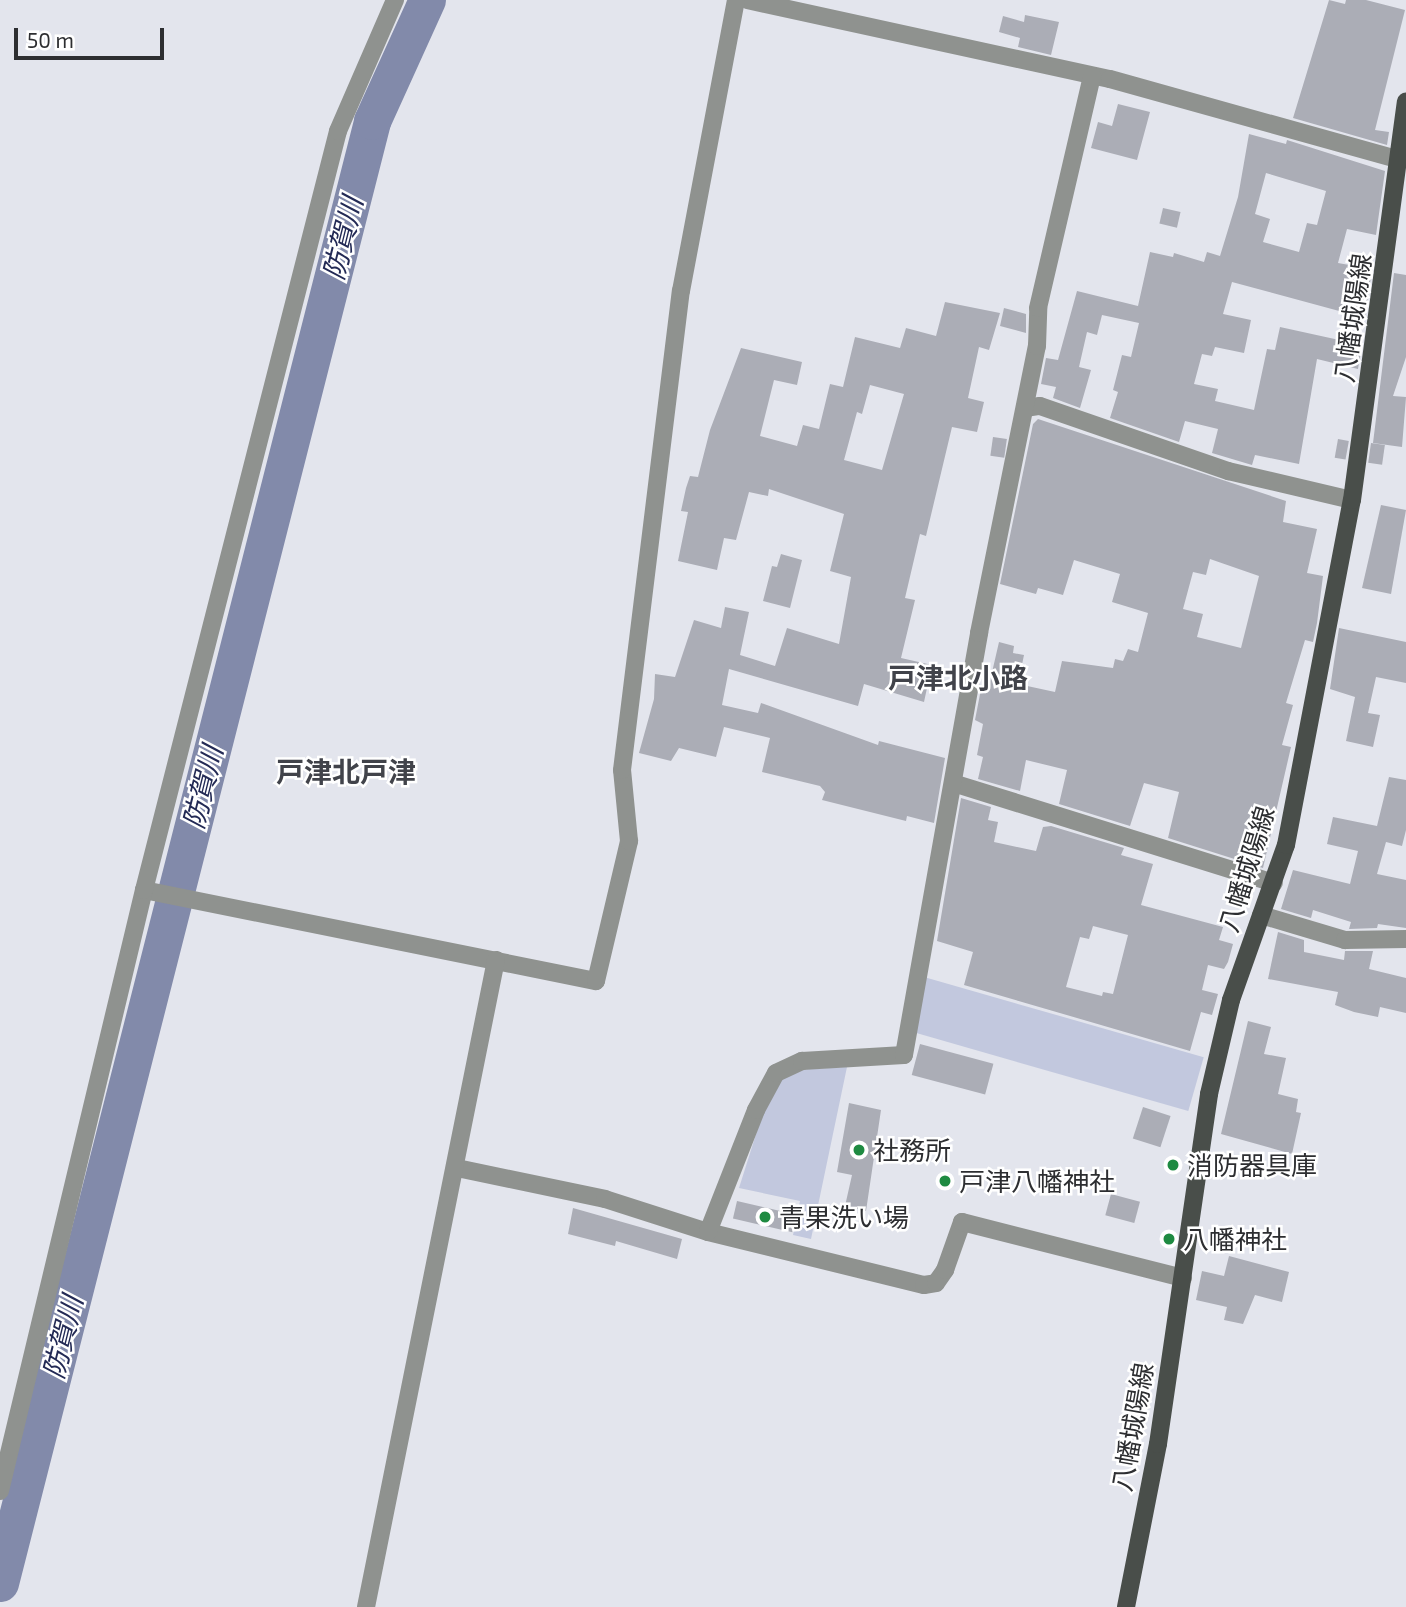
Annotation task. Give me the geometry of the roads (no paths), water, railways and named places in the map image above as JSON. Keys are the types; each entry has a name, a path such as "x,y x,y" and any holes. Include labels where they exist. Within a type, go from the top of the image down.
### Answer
{"main road":[{"name":"八幡城陽線","path":"1126,1607 1158,1444 1209,1094 1231,1000 1286,845 1352,500 1406,102"}],"street":[{"path":"0,1491 144,890 338,131 394,0"},
{"path":"144,890 596,981 629,841 622,771 681,291 736,0"},
{"path":"747,0 1092,76 1400,160"},
{"path":"708,1232 756,1110 776,1073 802,1061 904,1055 1037,346 1038,308 1092,76"},
{"path":"1025,408 1040,406 1228,471 1352,500"},
{"path":"953,783 1274,883"},
{"path":"1261,915 1345,940 1406,939"},
{"path":"366,1607 457,1168 496,960"},
{"path":"457,1168 605,1199 708,1232 924,1285 936,1283 945,1270 962,1222 1183,1278"}],"waterway":[{"name":"防賀川","path":"0,1583 372,121 427,0"}],"place":[{"name":"社務所","path":"859,1150"},
{"name":"消防器具庫","path":"1173,1165"},
{"name":"戸津八幡神社","path":"945,1181"},
{"name":"青果洗い場","path":"765,1217"},
{"name":"八幡神社","path":"1169,1239"}],"district":[{"name":"戸津北小路","path":"958,677"},
{"name":"戸津北戸津","path":"346,771"}]}
